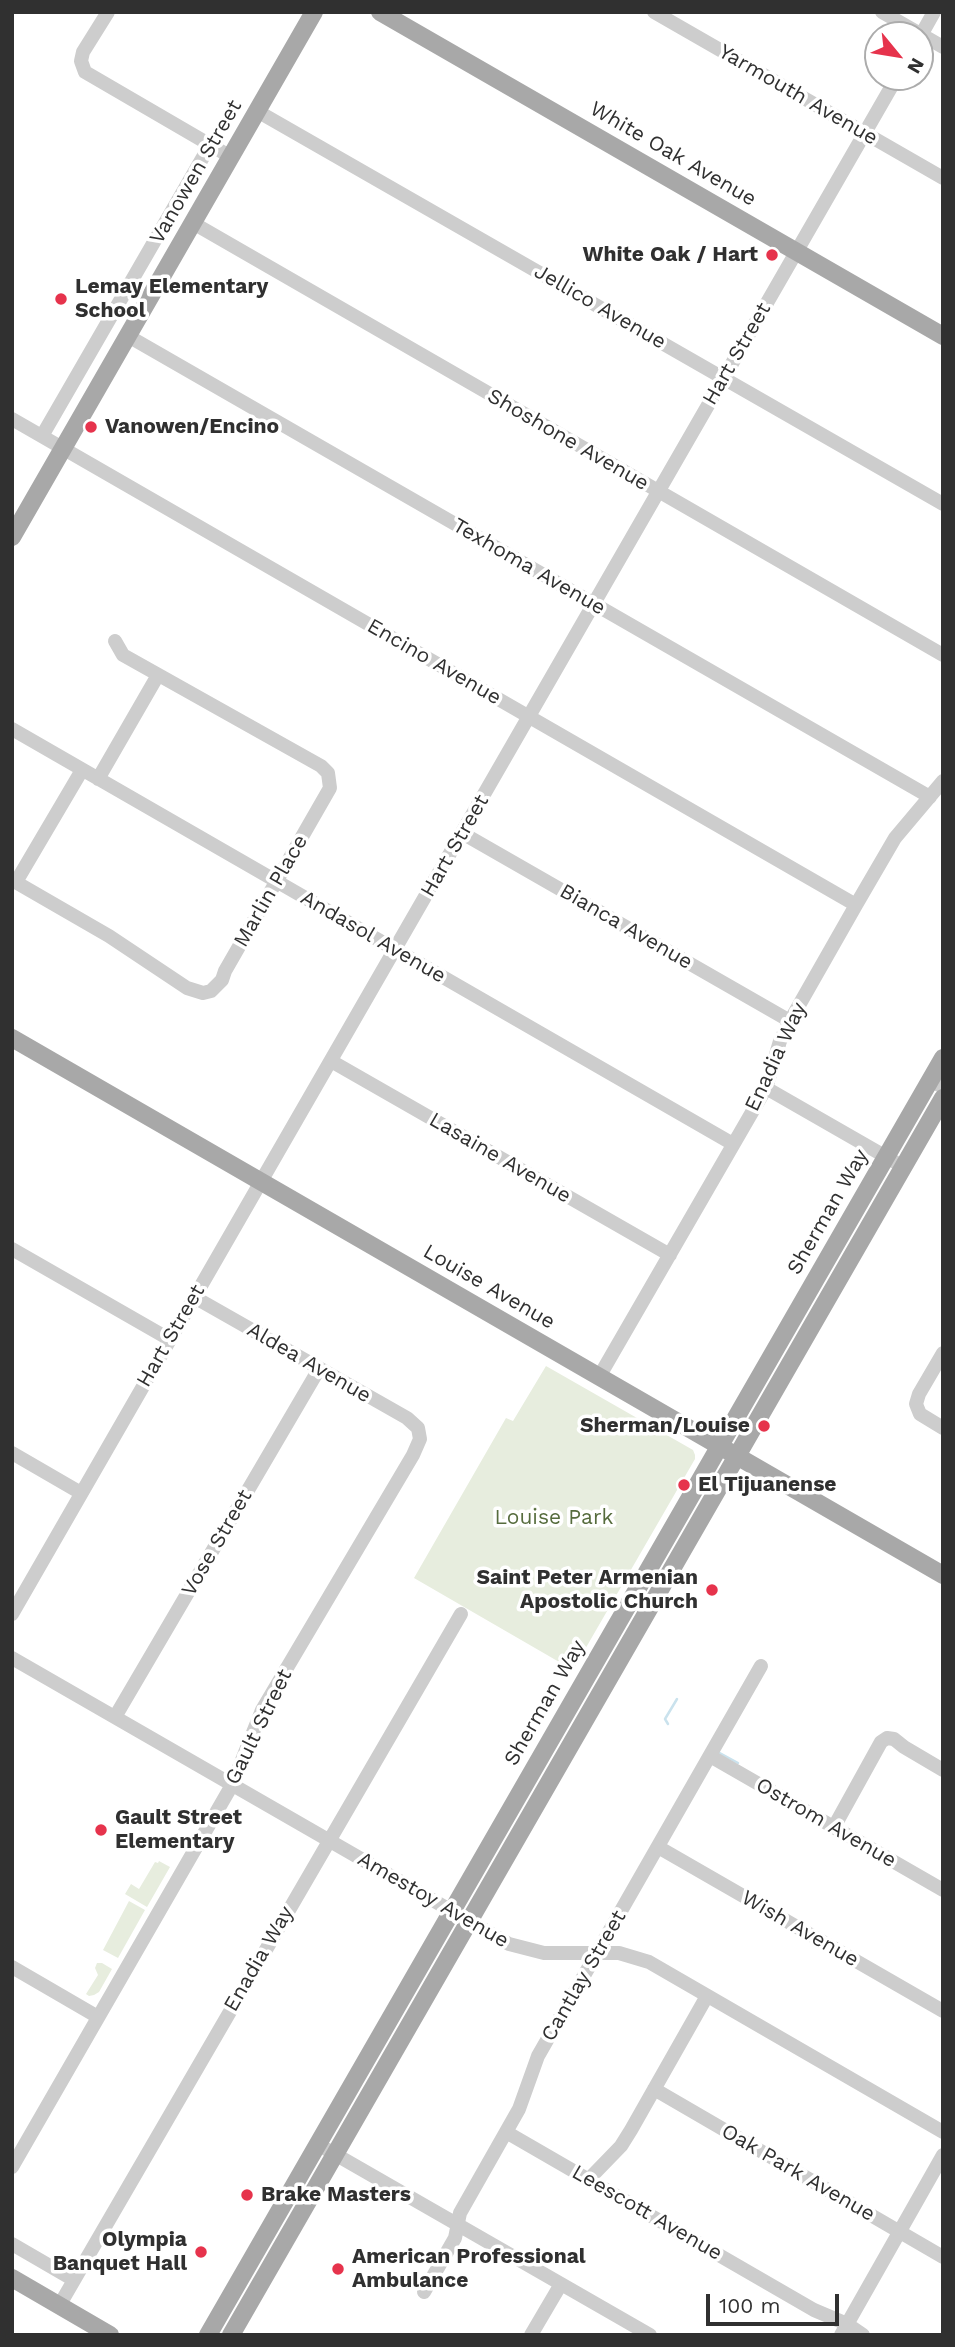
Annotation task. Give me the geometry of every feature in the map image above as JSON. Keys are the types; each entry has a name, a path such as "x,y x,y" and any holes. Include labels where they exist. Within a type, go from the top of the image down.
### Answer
{"main road":[{"name":"Vanowen Street","path":"12,537 314,12"},
{"name":"White Oak Avenue","path":"380,12 943,336"},
{"name":"Louise Avenue","path":"12,1038 943,1575"},
{"name":"Sherman Way","path":"208,2335 886,1157 936,1084 943,1058"},
{"name":"Sherman Way","path":"231,2335 943,1098"},
{"path":"12,2278 110,2335"}],"street":[{"path":"108,12 83,52 82,67 88,75 231,157"},
{"name":"Yarmouth Avenue","path":"654,12 943,178"},
{"name":"Hart Street","path":"12,1614 889,91"},
{"name":"Jellico Avenue","path":"257,111 943,504"},
{"name":"Vanowen Street","path":"42,436 210,145"},
{"name":"Shoshone Avenue","path":"193,223 943,655"},
{"name":"Texhoma Avenue","path":"128,336 930,797"},
{"name":"Encino Avenue","path":"12,419 856,905"},
{"path":"98,779 158,675 123,655 115,641"},
{"name":"Marlin Place","path":"14,881 109,936 195,992 211,991 222,980 326,796 330,780 328,773 321,766 158,675"},
{"name":"Andasol Avenue","path":"12,729 733,1144"},
{"path":"14,881 82,770"},
{"name":"Enadia Way","path":"599,1377 766,1088 780,1041 856,905 895,838 943,781"},
{"name":"Bianca Avenue","path":"462,833 790,1021"},
{"name":"Lasaine Avenue","path":"331,1061 670,1255"},
{"path":"766,1088 903,1167"},
{"path":"12,1249 169,1339"},
{"name":"Aldea Avenue","path":"194,1297 407,1418 420,1433"},
{"path":"943,1353 917,1399 917,1409 922,1416 943,1428"},
{"name":"Vose Street","path":"115,1717 319,1370"},
{"name":"Gault Street","path":"12,2166 232,1785 262,1710 418,1446 420,1433"},
{"path":"12,1453 81,1493"},
{"name":"Enadia Way","path":"59,2306 461,1614"},
{"name":"Amestoy Avenue","path":"12,1658 519,1948 553,1953 619,1953 649,1962 943,2132"},
{"name":"Cantlay Street","path":"424,2292 455,2238 460,2213 519,2109 538,2056 761,1666"},
{"path":"834,1827 881,1742 887,1738 894,1739 943,1770"},
{"name":"Ostrom Avenue","path":"710,1756 943,1890"},
{"name":"Wish Avenue","path":"658,1847 943,2011"},
{"path":"12,1967 98,2017"},
{"path":"589,2179 621,2146 707,1996"},
{"name":"Oak Park Avenue","path":"654,2089 943,2257"},
{"name":"Leescott Avenue","path":"506,2132 844,2329 863,2335"},
{"path":"318,2144 650,2335"},
{"path":"844,2329 943,2155"},
{"path":"12,2244 74,2280"},
{"path":"531,2335 561,2284"}],"green space":[{"name":"Louise Park","path":"546,1366 693,1450 695,1455 573,1670 414,1578 506,1418 513,1421"},
{"path":"159,1861 170,1867 147,1907 125,1894 131,1884 139,1889 155,1862"},
{"path":"129,1901 145,1910 118,1958 103,1950"},
{"path":"97,1963 112,1969 99,1992 89,1996 86,1994 98,1975 95,1968"}],"waterway":[{"path":"668,1724 665,1719 677,1699"},
{"path":"716,1751 738,1763"}],"place":[{"name":"White Oak / Hart","path":"772,255"},
{"name":"Lemay Elementary School","path":"61,299"},
{"name":"Vanowen/Encino","path":"91,427"},
{"name":"Sherman/Louise","path":"764,1426"},
{"name":"El Tijuanense","path":"684,1485"},
{"name":"Saint Peter Armenian Apostolic Church","path":"712,1590"},
{"name":"Gault Street Elementary","path":"101,1830"},
{"name":"Brake Masters","path":"247,2195"},
{"name":"Olympia Banquet Hall","path":"201,2252"},
{"name":"American Professional Ambulance","path":"338,2269"}]}
